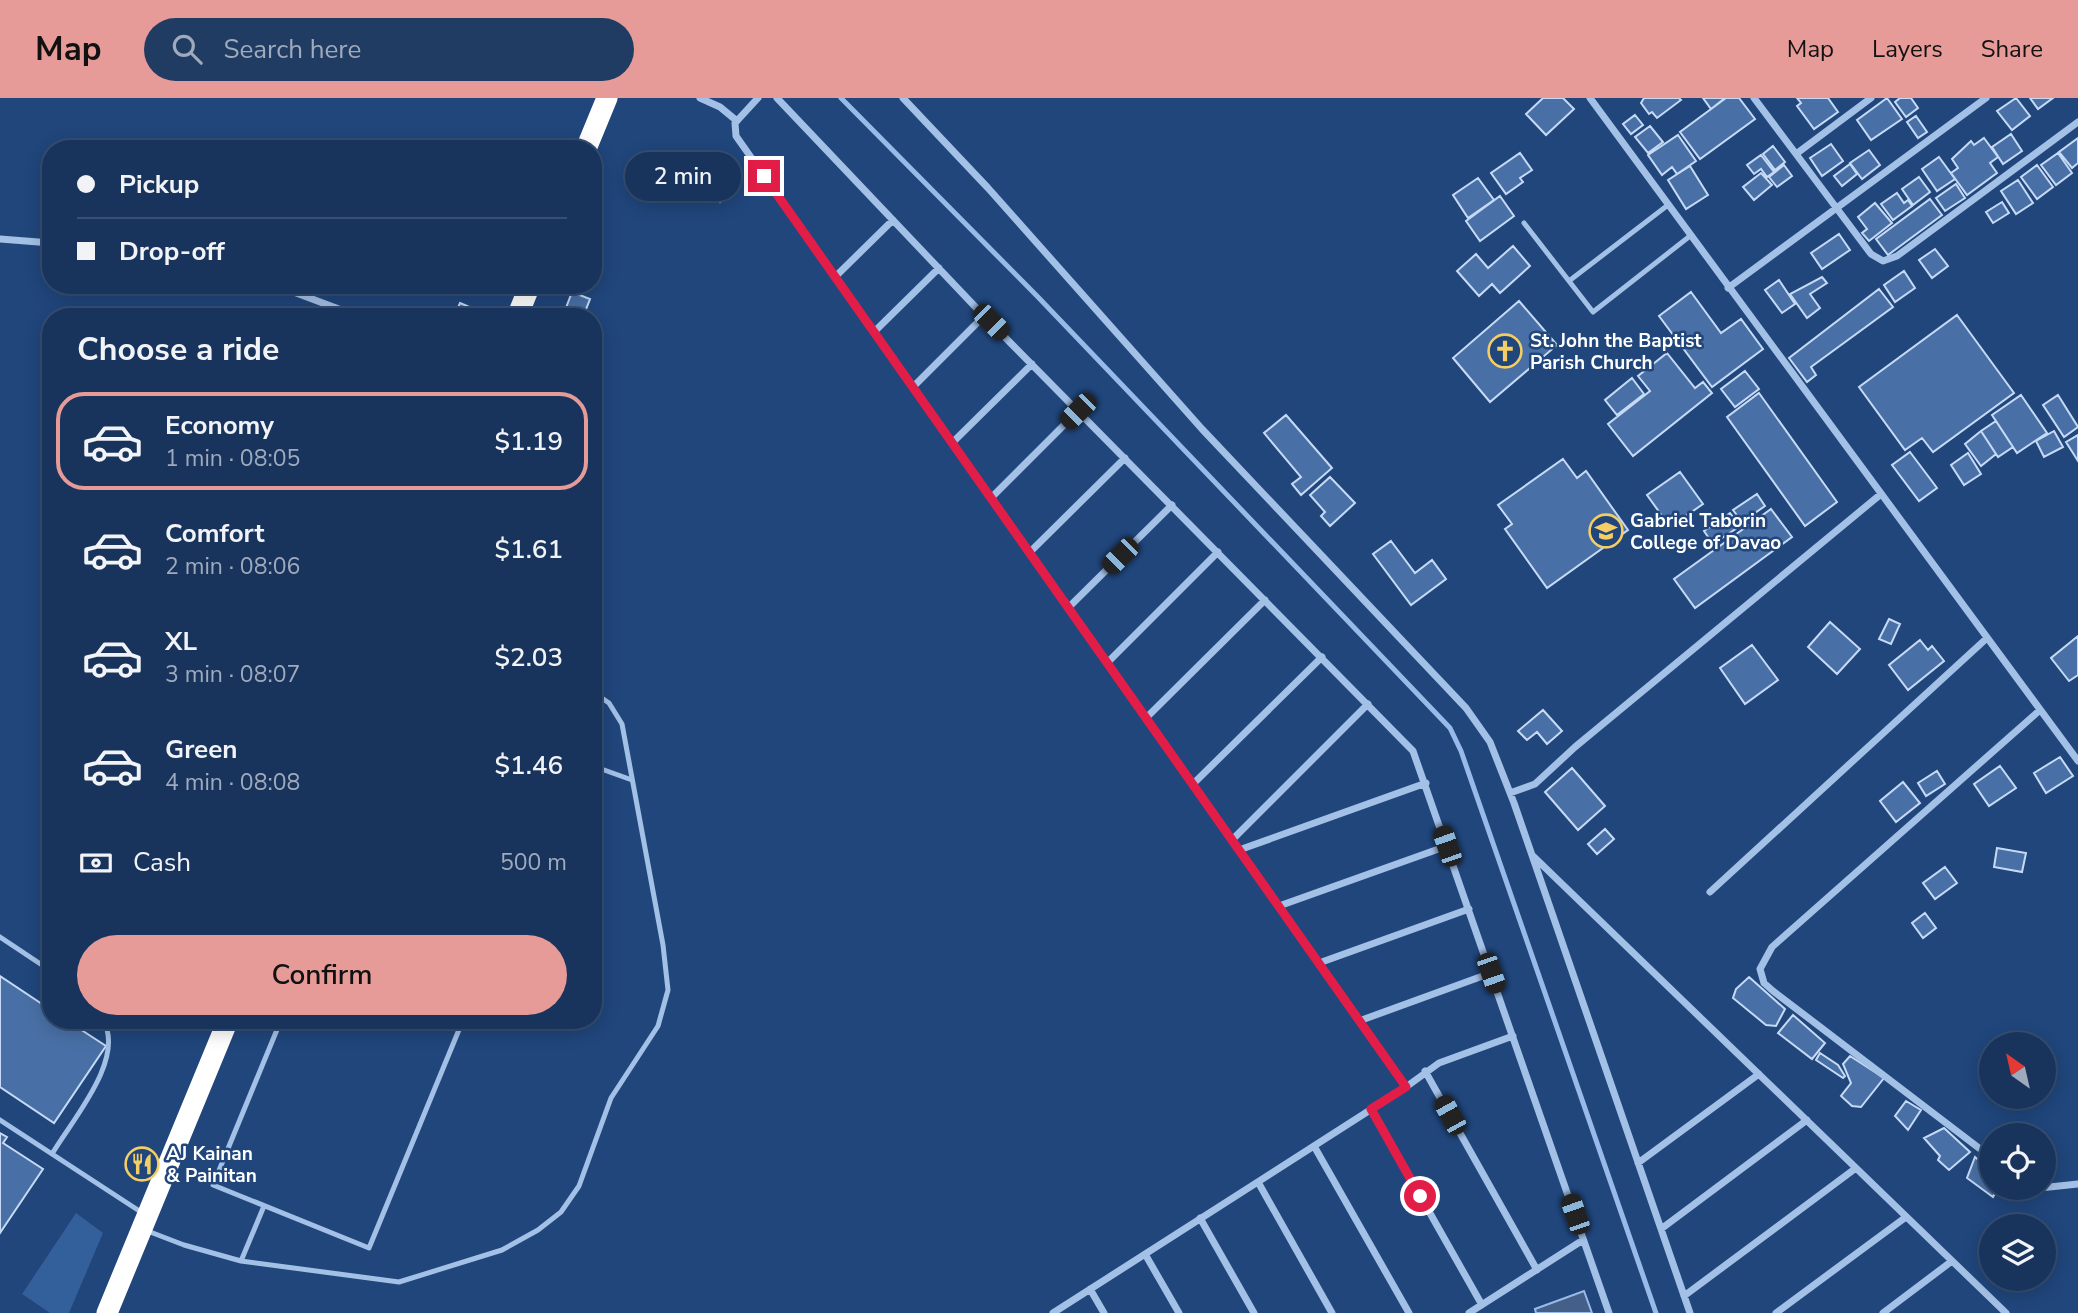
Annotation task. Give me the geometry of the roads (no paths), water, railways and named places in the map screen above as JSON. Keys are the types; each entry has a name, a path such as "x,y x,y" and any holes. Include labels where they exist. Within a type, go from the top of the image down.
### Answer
{"highway":[{"path":"590,140 607,98"},
{"path":"107,1313 224,1029"}],"street":[{"path":"700,98 720,107 737,121"},
{"path":"758,98 737,121 733,130 736,136 1406,1087"},
{"path":"777,98 984,316 1407,743 1426,783 1609,1313"},
{"path":"903,98 988,188 1202,429 1465,708 1490,742 1690,1313"},
{"path":"1590,98 2078,761"},
{"path":"1796,154 1871,98"},
{"path":"1728,288 1986,98"},
{"path":"1757,99 1871,254 1882,261 1897,256 2078,122"},
{"path":"835,277 893,220"},
{"path":"0,239 42,242"},
{"path":"874,332 939,268"},
{"path":"299,294 336,308"},
{"path":"913,387 984,316"},
{"path":"952,443 1032,364"},
{"path":"991,498 1078,411"},
{"path":"1029,553 1125,458"},
{"path":"1510,793 1535,785 1574,747 1881,494"},
{"path":"1068,607 1172,505"},
{"path":"1107,663 1218,552"},
{"path":"1146,718 1265,600"},
{"path":"1710,892 1987,638"},
{"path":"1193,784 1322,657"},
{"path":"1232,840 1368,704"},
{"path":"1979,1148 1773,992 1765,983 1760,969 1772,947 2040,710"},
{"path":"1239,850 1426,783"},
{"path":"1279,906 1447,846"},
{"path":"1530,853 1952,1261 2001,1312"},
{"path":"1319,963 1469,909"},
{"path":"1359,1021 1491,973"},
{"path":"1053,1313 1406,1087 1425,1071 1450,1058 1513,1036"},
{"path":"1425,1071 1537,1269"},
{"path":"1638,1163 1759,1074"},
{"path":"1371,1109 1482,1305"},
{"path":"1661,1229 1807,1120"},
{"path":"1314,1146 1409,1313"},
{"path":"1684,1296 1856,1168"},
{"path":"1258,1182 1332,1313"},
{"path":"2056,1186 2078,1184"},
{"path":"1776,1313 1906,1217"},
{"path":"1200,1218 1254,1313"},
{"path":"1469,1313 1583,1240"},
{"path":"1145,1254 1179,1313"},
{"path":"1883,1313 1952,1261"},
{"path":"1090,1289 1104,1313"}],"lane":[{"path":"1569,281 1668,205"},
{"path":"1524,223 1593,312 1690,236"},
{"path":"0,1119 145,1222 184,1245 241,1261 399,1282 502,1250 538,1230 561,1212 579,1186 611,1098 658,1026 668,990 663,945 622,724 609,703 602,698"},
{"path":"602,769 632,780"},
{"path":"0,937 42,965"},
{"path":"52,1154 107,1063 111,1040 107,1029"},
{"path":"277,1029 213,1185 369,1248 459,1029"},
{"path":"241,1261 264,1206"}],"waterway":[{"path":"841,98 1037,296 1450,728 1461,751 1656,1313"}],"place":[{"name":"St. John the Baptist Parish Church","path":"1505,351"},
{"name":"Gabriel Taborin College of Davao","path":"1606,531"},
{"name":"AJ Kainan & Painitan","path":"142,1164"}]}
